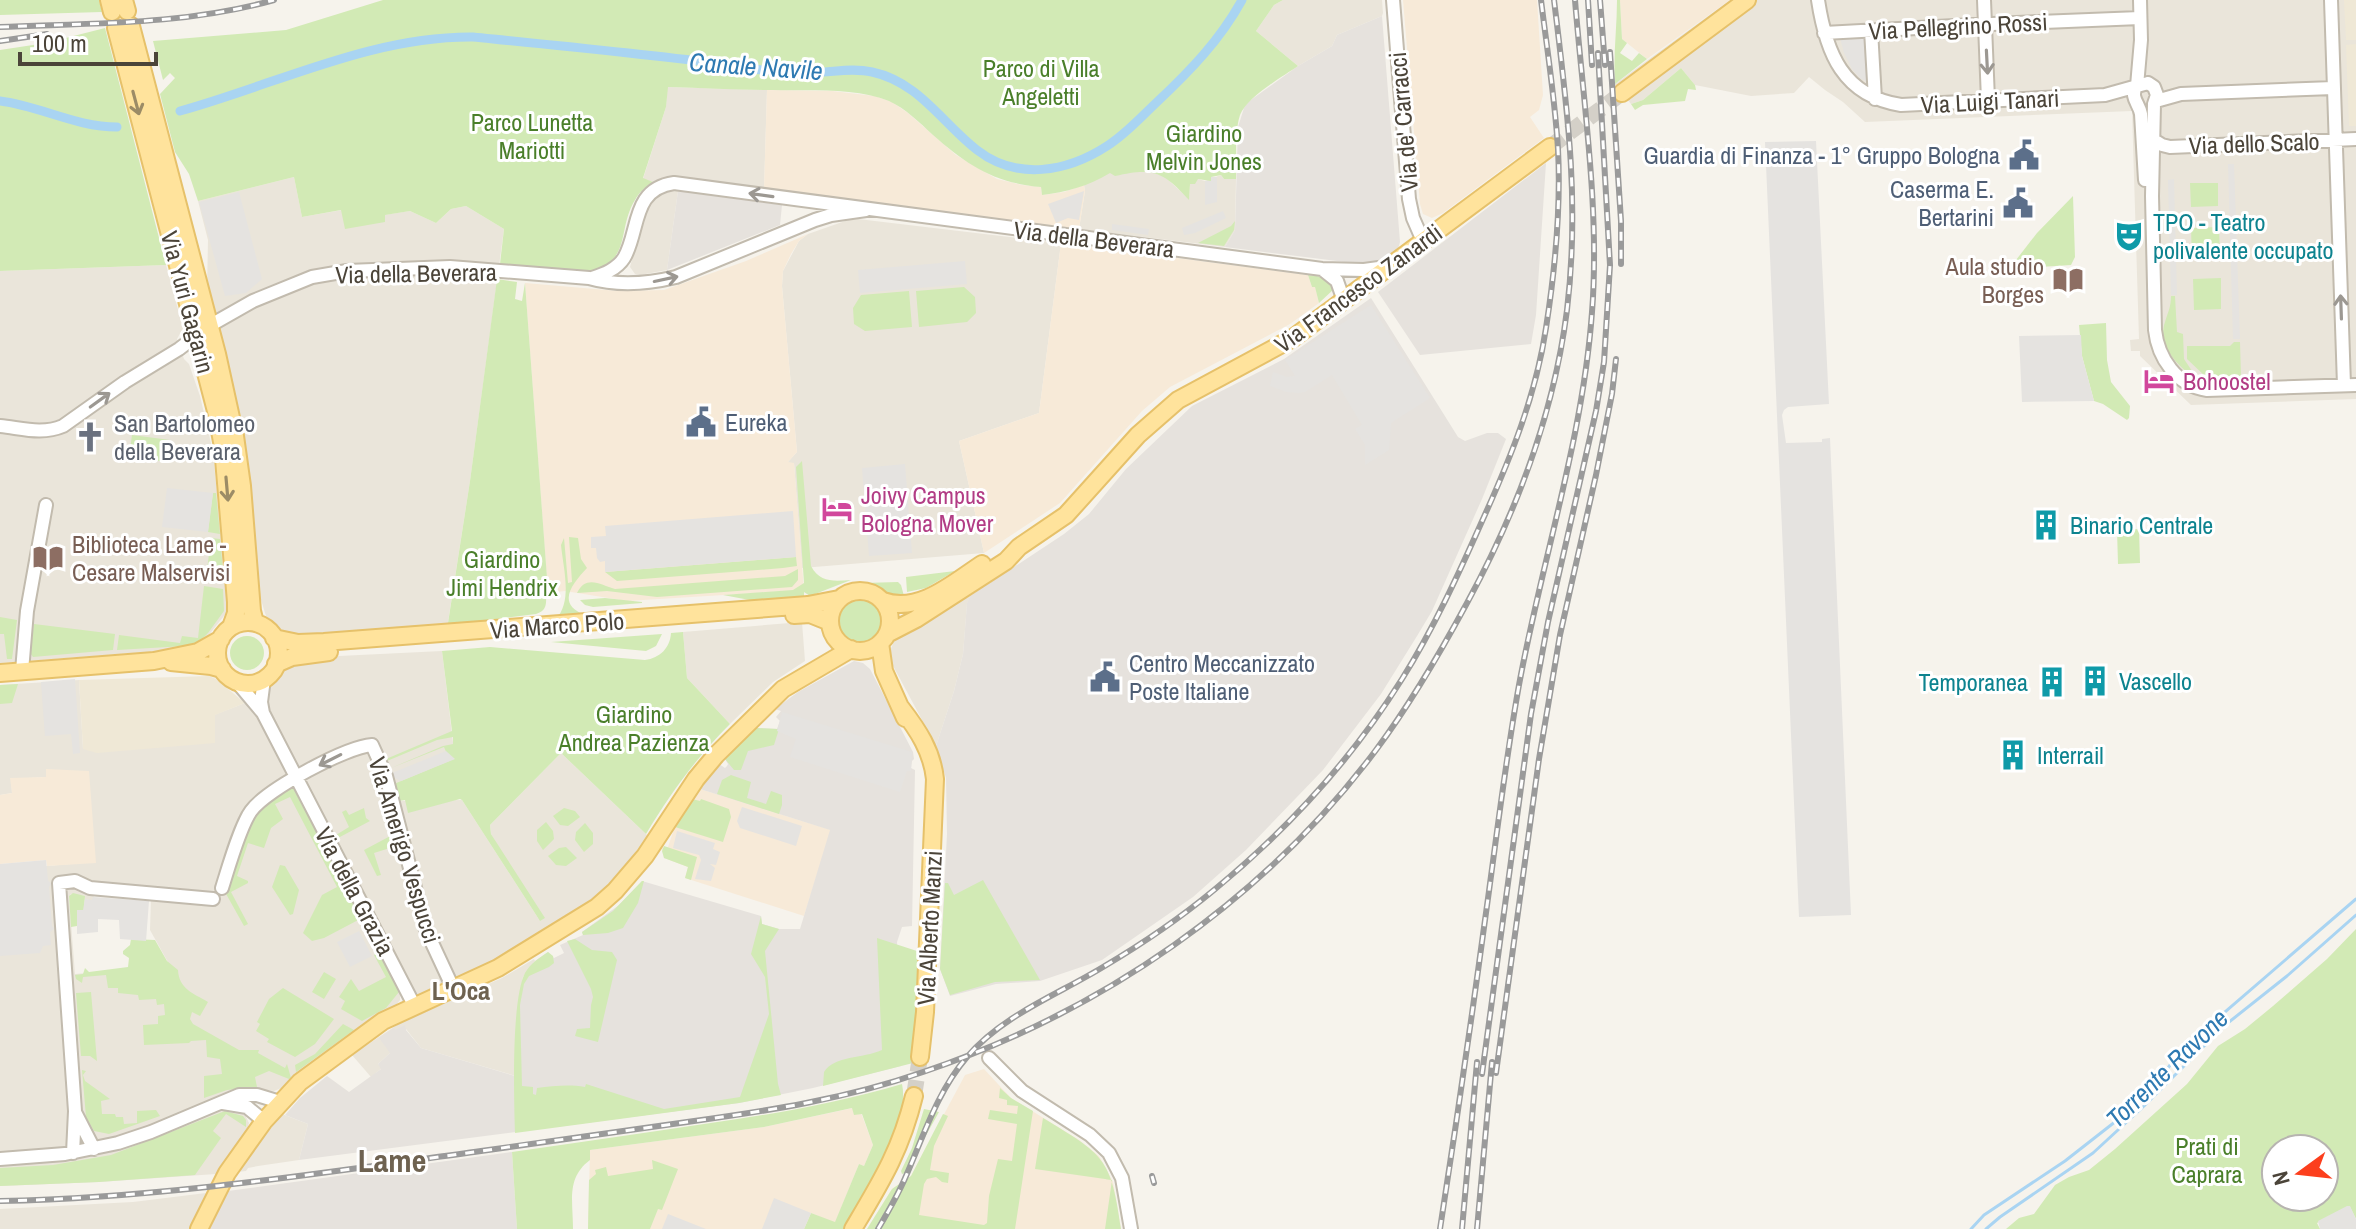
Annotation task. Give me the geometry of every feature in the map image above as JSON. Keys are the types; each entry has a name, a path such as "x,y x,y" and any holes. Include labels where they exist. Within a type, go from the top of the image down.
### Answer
{"main road":[{"path":"1622,93 1747,0"},
{"name":"Via Yuri Gagarin","path":"120,13 238,453 255,623"},
{"name":"Via Francesco Zanardi","path":"884,638 1006,561 1019,547 1066,515 1138,435 1178,400 1278,346 1344,301 1550,147"},
{"name":"Via Yuri Gagarin","path":"203,331 223,447 236,602 236,613 226,633"},
{"name":"Via Francesco Zanardi","path":"883,601 897,606 917,603 1001,552 1019,547"},
{"path":"199,1229 222,1181 264,1121 306,1077 365,1033 414,1005 511,961 603,902 645,856 696,779 716,755 777,694 816,668 855,650 869,649 884,638 890,615 883,601 863,591 846,594 839,599 831,613 829,651 816,668"},
{"name":"Via Marco Polo","path":"274,638 298,643 324,642 808,605 839,599"},
{"name":"Via Marco Polo","path":"276,664 292,657 324,652 807,614 832,628"},
{"path":"0,673 154,661 198,652 243,623 255,623 267,629 278,650 276,664 264,679 251,684 236,681 222,669 211,666 154,661"},
{"path":"832,628 840,643 855,650"},
{"path":"222,669 217,654 226,633"},
{"name":"Via Alberto Manzi","path":"884,638 883,664 887,680 926,763 934,798 925,1012 920,1057"},
{"name":"Via Alberto Manzi","path":"855,650 887,680"},
{"path":"853,1229 896,1154 914,1096"}],"street":[{"name":"Via de' Carracci","path":"1393,0 1409,199 1423,241"},
{"path":"1821,0 1820,14 1831,54 1861,90 1875,99"},
{"path":"1984,0 1988,100"},
{"path":"2140,0 2141,40 2154,140 2152,211 2158,350 2172,370 2197,388 2260,390"},
{"path":"2148,92 2133,94 2144,162 2149,333 2155,358 2163,370 2182,388 2195,394 2350,385 2335,140 2331,0"},
{"name":"Via Pellegrino Rossi","path":"1824,33 2140,18"},
{"path":"1871,30 1875,99"},
{"name":"Via Luigi Tanari","path":"1875,99 1901,105 2148,92 2181,94 2333,88"},
{"path":"2137,104 2147,107 2148,92"},
{"name":"Via Luigi Tanari","path":"2105,95 2137,104"},
{"name":"Via dello Scalo","path":"2154,140 2170,147 2356,139"},
{"name":"Via della Beverara","path":"625,256 639,210 646,198 658,187 674,183 1322,269 1389,267"},
{"path":"803,200 808,212 804,225"},
{"name":"Via della Beverara","path":"0,426 44,431 63,426 125,382 253,301 292,284 335,272 450,267 638,283 676,277 831,215 866,210"},
{"path":"589,278 613,269 625,256"},
{"path":"625,256 628,276 638,283"},
{"path":"1322,269 1337,281 1344,301"},
{"path":"22,671 27,611 46,505"},
{"name":"Via della Grazia","path":"263,713 264,679"},
{"name":"Via della Grazia","path":"236,681 263,713 414,1005"},
{"name":"Via Amerigo Vespucci","path":"296,778 351,749 368,745 373,747 386,776 424,922 453,988"},
{"path":"222,888 250,812 296,778"},
{"path":"73,1153 75,1111 58,887 61,882 75,881 98,889 213,899"},
{"path":"989,1058 1022,1091 1090,1135 1109,1153 1122,1178 1131,1229"},
{"path":"0,1159 94,1149 135,1138 244,1094 280,1102"},
{"path":"220,1103 244,1106 264,1121"},
{"path":"75,1111 94,1149"}],"shaded area":[{"path":"1283,0 1382,0 1383,13 1337,35 1332,46 1298,66 1256,31 1274,5"},
{"path":"1403,0 1537,0 1543,95 1539,110 1530,117 1544,138 1432,218 1423,214 1420,204"},
{"path":"1620,0 1730,0 1647,59 1622,39"},
{"path":"1730,0 2356,0 2356,399 2191,405 2140,356 2140,351 2131,351 2130,340 2139,339 2132,111 1865,122 1809,77 1794,93 1751,96 1695,85 1681,68 1643,100 1631,104 1615,84"},
{"path":"2344,0 2356,0 2356,40 2346,40"},
{"path":"1382,16 1400,242 1398,249 1381,262 1369,265 1225,247 1235,230 1238,127 1248,102 1332,46 1337,35"},
{"path":"1865,37 1868,82 1852,69 1840,38"},
{"path":"2356,44 2356,126 2349,126 2346,45"},
{"path":"667,87 767,90 764,189 676,178 653,182 643,179 666,107"},
{"path":"767,90 832,91 875,96 892,102 956,155 997,179 1041,187 1042,195 1084,185 1079,229 764,189"},
{"path":"1816,141 1829,404 1788,407 1782,415 1786,443 1822,442 1822,439 1830,438 1851,915 1799,917 1765,142"},
{"path":"1546,163 1536,315 1531,344 1420,355 1378,292"},
{"path":"2228,164 2234,164 2240,339 2233,339"},
{"path":"1138,170 1165,177 1189,199 1190,184 1198,179 1205,181 1221,175 1224,179 1236,179 1235,230 1225,247 1079,229 1084,185 1110,172 1115,175"},
{"path":"294,177 302,217 342,210 385,222 384,215 410,211 436,223 451,209 466,206 504,229 450,624 298,635 285,633 265,613 259,593 247,457 225,351 207,291 208,240 198,201"},
{"path":"1211,177 1217,177 1217,202 1205,205 1205,181 1211,181"},
{"path":"2174,179 2177,295 2171,295 2168,180"},
{"path":"678,191 667,270 635,274 630,267 647,206 660,194"},
{"path":"678,191 782,205 780,225 667,270"},
{"path":"1084,191 1079,220 1068,218 1056,223 1048,204"},
{"path":"239,192 262,279 246,293 225,296 199,202"},
{"path":"1223,211 1226,218 1184,235 1182,228"},
{"path":"858,219 1061,243 1039,413 959,441 984,553 802,568 794,463 787,463 797,452 783,271 799,241 808,234"},
{"path":"1112,224 1149,229 1148,235 1112,230"},
{"path":"808,234 791,254 783,271 782,286 797,452 788,462 794,463 804,590 627,601 565,591 548,593 525,283 618,291 664,290 746,261"},
{"path":"1061,243 1308,275 1312,287 1315,286 1319,303 1290,324 1170,387 1142,411 1060,503 984,553 959,441 1039,413"},
{"path":"965,261 967,284 860,293 858,270"},
{"path":"166,265 183,328 177,339 200,396 213,452 228,611 203,642 187,649 0,663 0,271"},
{"path":"1371,298 1458,437 1465,441 1487,433 1498,433 1506,439 1432,611 1417,636 1381,694 1323,770 1246,850 1193,897 1102,960 1040,981 996,984 950,996 940,969 947,834 946,778 936,746 963,654 970,596 1089,514 1126,469 1192,406 1284,359"},
{"path":"1371,305 1430,398 1391,423 1389,450 1365,465 1365,445 1355,429 1362,425 1332,375 1305,392 1286,392 1270,386 1273,372 1287,377 1295,376 1285,360"},
{"path":"2081,335 2082,356 2094,401 2022,402 2019,336"},
{"path":"905,464 912,553 869,556 862,468"},
{"path":"167,488 213,493 208,532 162,527"},
{"path":"793,511 796,557 605,572 605,561 600,562 596,548 591,548 591,537 606,536 605,526"},
{"path":"970,596 963,654 936,746 889,653 896,637"},
{"path":"802,622 805,661 773,682 730,724 687,678 683,632"},
{"path":"442,651 455,759 399,801 462,800 540,921 491,834 490,825 561,753 647,835 620,875 594,900 493,962 421,995 412,988 400,993 396,1005 373,1018 284,1087 266,1090 246,1117 249,1123 247,1130 216,1174 0,1186 0,864 47,866 95,862 46,770 46,777 11,779 12,793 0,795 0,685 79,680 83,749 214,715 245,703 254,696 266,696 290,665 339,656","holes":["71,894 85,896 89,900 93,900 94,894 151,899 150,930 169,964 75,974 69,897"]},
{"path":"854,661 870,669 914,759 911,768 915,770 912,926 902,927 897,942 901,1066 739,1103 299,1160 308,1124 285,1115 327,1076 349,1092 381,1069 378,1064 390,1053 379,1038 394,1028 405,1025 421,1048 515,1076 517,1011 527,971 548,952 554,958 564,953 560,945 583,935 582,932 619,905 642,881 761,916 762,924 779,929 800,929 830,830 700,789 719,764 725,768 727,766 725,759 756,728 777,729 780,721 776,717 781,711 775,709 798,692"},
{"path":"209,676 245,703 215,715 215,743 97,753 83,749 79,680"},
{"path":"75,679 80,753 73,754 71,734 45,736 41,682"},
{"path":"782,712 912,752 911,771 907,771 900,792 790,757 796,739 777,731"},
{"path":"446,751 455,759 401,781 393,777 392,773"},
{"path":"46,769 89,771 96,863 47,866 46,860 0,864 0,795 12,793 10,778 46,777"},
{"path":"700,789 831,830 804,916 685,878 688,867 664,858 662,848 668,847 675,826"},
{"path":"742,807 802,826 796,846 740,828 737,821"},
{"path":"677,831 715,843 713,849 720,852 716,865 710,864 715,868 711,881 695,879 701,860 699,855 673,848"},
{"path":"46,860 54,929 50,932 51,945 43,946 40,953 0,956 0,864"},
{"path":"93,897 149,901 146,941 120,939 119,920 98,919 98,932 77,934 77,910 83,910 85,899 92,900"},
{"path":"359,931 372,956 350,967 337,942"},
{"path":"534,959 523,977 518,1005 516,1076 421,1048 406,1029 390,1053 378,1064 382,1068 371,1077 352,1055 400,1023 502,978"},
{"path":"984,1069 1011,1098 1099,1156 1113,1182 1121,1229 867,1229 892,1189 911,1176 965,1075"},
{"path":"853,1108 861,1113 873,1145 864,1166 859,1164 835,1223 811,1213 804,1229 588,1229 590,1150 764,1127"},
{"path":"282,1114 308,1124 299,1160 237,1172"},
{"path":"512,1152 517,1229 207,1229 228,1191"},
{"path":"206,1193 190,1229 0,1229 0,1209 133,1202"},
{"path":"774,1198 811,1213 804,1229 762,1229"},
{"path":"2350,1206 2356,1219 2356,1229 2320,1229 2318,1221 2340,1213 2340,1210"},
{"path":"668,1214 706,1229 662,1229"}],"green space":[{"path":"0,0 99,0 102,12 0,15"},
{"path":"383,0 1283,0 1274,5 1256,31 1298,66 1257,94 1240,115 1236,138 1236,179 1224,179 1221,175 1211,177 1211,181 1198,179 1195,184 1190,184 1189,200 1165,178 1149,172 1115,176 1110,173 1077,188 1042,195 1041,187 995,177 970,164 907,112 876,97 832,91 668,87 666,107 643,178 653,182 635,200 622,242 613,259 592,272 500,264 504,229 466,206 451,209 436,223 410,211 385,215 385,222 345,229 341,210 302,217 294,177 198,201 189,174 175,152 160,94 175,78 170,73 163,80 153,41 286,30"},
{"path":"1617,0 1620,0 1622,39 1627,43 1620,53 1632,61 1639,53 1647,59 1615,84 1614,63"},
{"path":"105,28 166,265 0,271 0,50 46,43"},
{"path":"1681,68 1696,90 1688,89 1685,101 1643,105 1635,110 1631,104 1643,100"},
{"path":"2190,183 2218,183 2218,206 2191,207"},
{"path":"2073,196 2075,257 2071,265 2009,269 2037,233"},
{"path":"1235,221 1234,230 1224,246 1198,243 1231,226"},
{"path":"2219,227 2220,258 2192,259 2191,228"},
{"path":"1308,275 1324,278 1334,289 1319,303 1315,287 1312,287"},
{"path":"2221,278 2221,309 2194,310 2193,279"},
{"name":"Giardino Jimi Hendrix","path":"497,279 517,282 515,299 522,301 525,283 548,591 544,608 536,614 451,625 448,623"},
{"path":"964,287 975,297 976,313 967,322 919,327 916,291"},
{"path":"909,291 912,327 865,331 854,324 853,308 861,295"},
{"path":"2171,296 2175,296 2177,332 2183,334 2184,359 2193,377 2180,366 2166,346 2163,330"},
{"path":"2106,323 2111,382 2130,406 2127,420 2094,401 2082,356 2079,325"},
{"path":"2240,342 2241,376 2206,377 2187,359 2187,346 2230,346"},
{"path":"132,435 170,440 167,462 129,457"},
{"path":"802,461 811,566 823,578 851,580 810,596 804,592 804,597 755,601 723,595 793,590 804,583 796,467"},
{"path":"213,493 216,493 220,534 208,532"},
{"path":"2139,529 2140,563 2118,564 2117,530"},
{"path":"569,537 578,538 581,559 587,568 572,587 569,599 576,610 585,615 556,619 566,593 561,545 564,538 568,583 572,582"},
{"path":"211,538 220,539 224,580 206,578"},
{"path":"796,557 797,566 783,568 617,581 605,572"},
{"path":"798,569 798,580 792,587 657,597 607,591 577,593 589,582 615,589 785,576"},
{"path":"955,571 926,588 907,592 906,577"},
{"path":"898,582 904,596 892,598 877,587 863,583"},
{"path":"204,586 223,589 224,611 198,643 117,650 119,635 180,643 182,636 198,638"},
{"path":"605,598 642,603 593,607 580,600"},
{"path":"860,599 875,606 882,621 875,636 860,643 845,636 838,621 845,606"},
{"path":"0,617 17,620 12,659 7,659 4,634 0,634"},
{"path":"34,624 115,634 113,650 33,657 30,653"},
{"name":"Giardino Andrea Pazienza","path":"683,632 687,678 730,724 684,777 646,834 561,753 490,825 491,834 545,918 540,921 462,800 408,813 405,800 399,801 394,784 454,759 444,747 391,768 443,746 453,744 453,737 386,759 452,731 442,651 490,647 645,660 663,651 671,633"},
{"path":"662,634 656,646 646,651 551,642"},
{"path":"247,636 259,641 264,653 259,665 247,670 235,665 230,653 235,641"},
{"path":"18,684 12,703 0,704 0,685"},
{"path":"756,728 779,729 774,745 748,751 741,770 734,770 725,759"},
{"path":"731,775 751,782 747,798 766,804 771,791 782,795 779,814 717,794 722,780"},
{"path":"292,786 362,918 312,941 303,933 322,895 337,887 290,797 275,804 283,819 271,828 264,848 248,843 237,876 248,883 231,892 248,924 244,926 225,892 255,813"},
{"path":"692,799 729,809 731,817 723,842 675,827"},
{"path":"364,808 370,821 338,838 336,835 349,827 342,812 346,810 349,815"},
{"path":"564,808 575,811 580,817 568,826 560,825 553,816"},
{"path":"546,822 553,831 554,839 543,850 537,841 537,830"},
{"path":"585,823 593,833 593,844 584,852 575,840 576,832"},
{"path":"396,833 402,860 398,861 393,847 374,853 381,875 377,876 364,850"},
{"path":"664,846 697,857 691,880 685,878 688,867 664,858"},
{"path":"566,847 577,858 566,866 556,865 548,856"},
{"path":"280,865 285,866 299,890 293,914 290,915 272,887"},
{"path":"983,880 1040,980 995,982 950,995 940,969 945,883 954,895"},
{"path":"642,881 638,903 623,928 583,935 582,932 613,911"},
{"path":"73,893 85,896 84,910 77,910 77,926 71,927 69,896"},
{"path":"761,916 762,924 779,929 765,951 781,1095 515,1133 517,1005 527,969 548,952 553,956 554,963 529,976 524,984 520,1005 522,1086 533,1087 533,1094 536,1095 537,1088 585,1087 586,1084 664,1109 740,1097 769,1014 765,977 751,954"},
{"name":"Prati di Caprara","path":"2356,929 2356,1219 2350,1207 2340,1212 2340,1133 2260,1133 2260,1213 2338,1213 2317,1223 2320,1229 2006,1229 2019,1218 2034,1214 2055,1185 2089,1170 2115,1149 2187,1084 2218,1046 2273,1006"},
{"path":"877,938 920,952 913,1063 823,1086 824,1072 835,1063 882,1050"},
{"path":"131,939 155,940 167,961 178,970 184,986 208,1002 200,1016 192,1012 190,1019 193,1024 239,1050 259,1050 258,1053 285,1068 287,1064 291,1078 269,1071 255,1077 257,1087 227,1090 204,1098 204,1076 222,1074 220,1059 207,1057 206,1040 144,1045 143,1025 158,1024 158,1016 165,1015 164,1004 157,1005 156,999 139,1000 138,995 118,993 118,988 108,988 106,975 83,977 82,983 76,979 75,975 83,974 85,968 89,972 128,967 129,958 123,951 130,945"},
{"path":"575,939 592,950 612,952 617,960 598,1042 575,1036 577,1029 590,1028 593,997 567,941"},
{"path":"378,952 399,992 386,1008 362,1021 341,1009 345,1001 339,997 351,979 359,991 386,977 374,955"},
{"path":"324,972 336,979 324,999 312,992"},
{"path":"283,988 334,1019 315,1044 295,1057 267,1042 269,1039 256,1031 260,1024 257,1022 269,999"},
{"path":"91,992 97,1061 90,1056 81,1056 76,993"},
{"path":"343,1024 354,1030 296,1072 295,1065 315,1054"},
{"path":"82,1070 86,1071 83,1075 85,1081 110,1099 101,1101 102,1114 123,1117 124,1124 137,1123 137,1111 156,1110 160,1116 109,1134 94,1131 86,1117"},
{"path":"902,1084 900,1120 885,1159 844,1229 804,1229 811,1213 835,1222 859,1164 864,1166 873,1145 862,1114 854,1115 852,1108 764,1127 590,1150 590,1160 574,1182 573,1229 517,1229 512,1152 781,1112"},
{"path":"1000,1088 1033,1111 1015,1229 867,1229 892,1189 911,1176 943,1114 948,1116 934,1146 930,1170 949,1173 948,1183 936,1177 927,1179 919,1215 987,1223 989,1196 998,1159 1012,1161 1017,1124 988,1119 990,1110 1017,1114 1018,1106 1007,1105 1007,1100 999,1098"},
{"path":"924,1109 939,1112 902,1174 901,1171"},
{"path":"225,1111 243,1116 246,1127 226,1114 213,1131 221,1138 195,1175 0,1186 0,1168 53,1165 111,1155"},
{"path":"1043,1118 1092,1150 1111,1180 1035,1169"},
{"path":"652,1160 678,1169 662,1210 658,1209 650,1229 588,1229 589,1180 596,1174 595,1170 606,1167 608,1176 653,1169"},
{"path":"1112,1182 1117,1205 1121,1229 1105,1229"}],"waterway":[{"name":"Canale Navile","path":"180,111 361,53 398,44 473,37 778,71 872,72 889,77 917,94 964,139 992,160 1025,169 1042,169 1059,167 1092,155 1121,136 1204,54 1242,0"},
{"name":"Canale Navile","path":"0,101 87,124 117,127"},
{"name":"Torrente Ravone","path":"1971,1229 1984,1215 2065,1161 2134,1107 2182,1049 2356,899"},
{"path":"1986,1229 2093,1153 2224,1026 2356,915"}],"tunnel":[{"path":"1550,147 1622,93"},
{"path":"914,1096 920,1057"}],"railway":[{"path":"0,27 173,18 274,0"},
{"path":"878,1229 903,1183 939,1099 967,1057 1014,1017 1160,931 1241,867 1292,818 1340,765 1383,709 1425,640 1503,472 1529,402 1542,353 1555,261 1559,171 1541,0"},
{"path":"0,1201 121,1195 301,1176 717,1118 836,1097 923,1072 1053,1018 1115,984 1174,945 1230,902 1283,856 1331,805 1401,714 1485,568 1531,461 1561,349 1571,270 1570,154 1554,0"},
{"path":"1440,1229 1514,714 1528,638 1571,452 1587,359 1594,234 1575,0"},
{"path":"1588,0 1592,65"},
{"path":"1600,0 1605,65"},
{"path":"0,41 47,34"},
{"path":"1610,52 1621,264"},
{"path":"1482,1074 1531,714 1604,362 1610,265 1598,53"},
{"path":"1496,1073 1539,759 1560,635 1596,475 1616,359"},
{"path":"1462,1229 1477,1062"},
{"path":"1477,1229 1492,1062"},
{"path":"1152,1176 1154,1183"}],"place":[{"name":"Guardia di Finanza - 1° Gruppo Bologna","path":"2024,155"},
{"name":"Caserma E. Bertarini","path":"2018,203"},
{"name":"TPO - Teatro polivalente occupato","path":"2129,236"},
{"name":"Aula studio Borges","path":"2068,280"},
{"name":"Bohoostel","path":"2159,381"},
{"name":"Eureka","path":"701,422"},
{"name":"San Bartolomeo della Beverara","path":"90,437"},
{"name":"Joivy Campus Bologna Mover","path":"837,509"},
{"name":"Binario Centrale","path":"2046,525"},
{"name":"Biblioteca Lame - Cesare Malservisi","path":"48,558"},
{"name":"Centro Meccanizzato Poste Italiane","path":"1105,677"},
{"name":"Vascello","path":"2095,681"},
{"name":"Temporanea","path":"2052,682"},
{"name":"Interrail","path":"2013,755"}],"district":[{"name":"L'Oca","path":"461,990"},
{"name":"Lame","path":"392,1160"}],"park label":[{"name":"Parco di Villa Angeletti","path":"1041,82"},
{"name":"Parco Lunetta Mariotti","path":"532,136"},
{"name":"Giardino Melvin Jones","path":"1204,147"}]}
